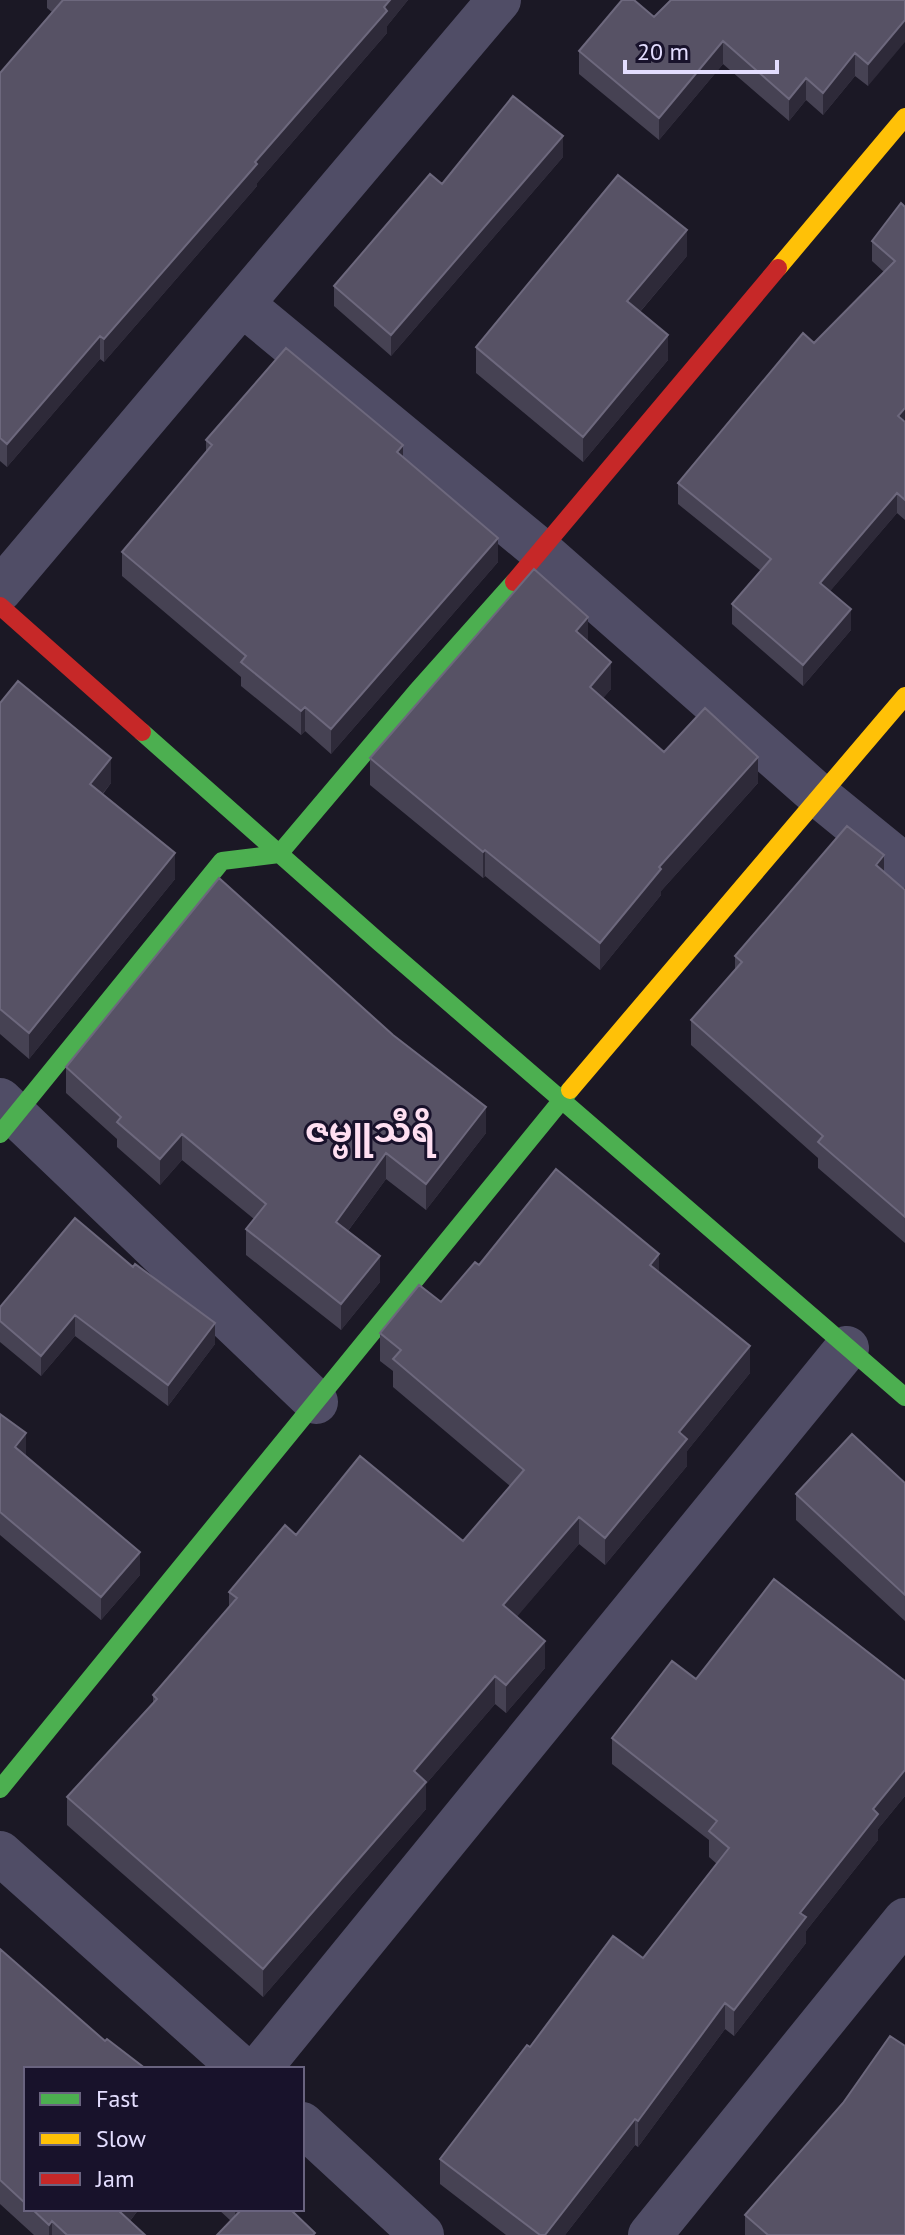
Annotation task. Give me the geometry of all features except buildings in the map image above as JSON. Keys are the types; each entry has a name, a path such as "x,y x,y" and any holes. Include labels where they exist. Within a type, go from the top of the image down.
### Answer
{"street":[{"path":"0,590 499,0"},
{"path":"316,1402 5,1116 222,861 279,854 541,551 905,117"},
{"path":"242,304 541,551 818,795 905,866"},
{"path":"0,606 279,854 905,1397"},
{"path":"0,1789 563,1100 818,795 905,696"},
{"path":"261,2067 847,1348"},
{"path":"0,1853 240,2067"},
{"path":"650,2235 905,1920"},
{"path":"304,2126 422,2235"}],"traffic: fast":[{"path":"0,1134 222,861 279,854 514,582"},
{"path":"142,732 379,942 905,1397"},
{"path":"0,1789 570,1090"}],"traffic: slow":[{"path":"778,268 905,117"},
{"path":"570,1090 905,696"}],"traffic: jam":[{"path":"514,582 778,268"},
{"path":"0,606 142,732"}],"district":[{"name":"ဇမ္ဗူသီရိ","path":"370,1130"}]}
